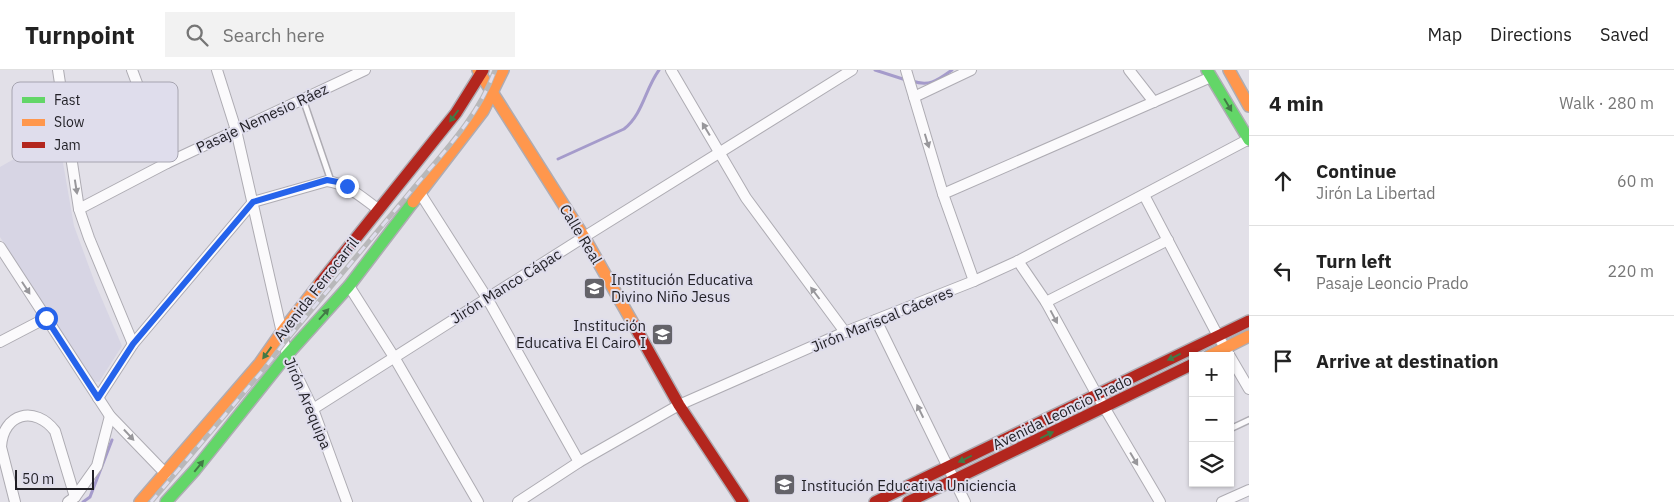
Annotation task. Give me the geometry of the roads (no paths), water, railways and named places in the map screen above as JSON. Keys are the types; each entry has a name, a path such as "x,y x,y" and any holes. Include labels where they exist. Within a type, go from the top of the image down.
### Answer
{"main road":[{"name":"Avenida Ferrocarril","path":"166,502 195,470 287,355 349,286 470,130 483,111 503,70"},
{"path":"1229,70 1249,106"},
{"name":"Avenida Ferrocarril","path":"140,502 260,363 281,333 378,209 456,113 481,72"},
{"name":"Calle Real","path":"481,72 492,94 584,237 678,405 743,502"},
{"path":"1209,73 1249,139"},
{"name":"Avenida Leoncio Prado","path":"875,502 1249,321"},
{"path":"1218,352 1249,336"},
{"name":"Avenida Leoncio Prado","path":"908,502 1189,366"}],"street":[{"path":"132,70 137,82"},
{"name":"Jirón Arequipa","path":"218,70 236,130 287,355 313,409 347,502"},
{"name":"Pasaje Nemesio Ráez","path":"178,158 365,70"},
{"path":"671,70 746,198 844,332"},
{"name":"Jirón Manco Cápac","path":"313,409 852,70"},
{"path":"906,70 943,194 974,281"},
{"path":"914,96 971,70"},
{"path":"1129,70 1154,102"},
{"path":"943,194 1154,102 1209,73"},
{"name":"Jirón Mariscal Cáceres","path":"518,502 579,462 678,405 844,332 1018,262 1249,139"},
{"path":"72,162 79,209 133,344"},
{"name":"Pasaje Nemesio Ráez","path":"79,209 167,163"},
{"path":"98,398 133,344 253,202 327,180 347,186 378,209"},
{"path":"420,193 487,298 579,462"},
{"path":"1144,195 1218,336 1249,389"},
{"path":"1046,302 1168,240"},
{"path":"0,247 110,416 166,474"},
{"path":"1018,262 1046,302 1096,396 1160,502"},
{"path":"349,286 394,357 478,502"},
{"path":"0,342 46,318"},
{"path":"876,320 965,502"},
{"path":"14,502 1,447 2,438 6,427 14,420 32,415 48,422 55,431 71,500"},
{"path":"71,500 97,466 110,416"},
{"path":"1222,502 1249,490"}],"lane":[{"path":"303,99 331,181"},
{"path":"1234,427 1249,420"}],"waterway":[{"path":"558,159 624,129 636,116 659,70"},
{"path":"875,70 906,80"},
{"path":"912,81 918,83 934,82 952,70"},
{"path":"83,502 90,497 112,440"}],"railway":[{"path":"151,502 459,134 470,119 495,70"}],"place":[{"name":"Institución Educativa Divino Niño Jesus","path":"595,288"},
{"name":"Institución Educativa El Cairo I","path":"662,334"},
{"name":"Institución Educativa Uniciencia","path":"785,485"}]}
